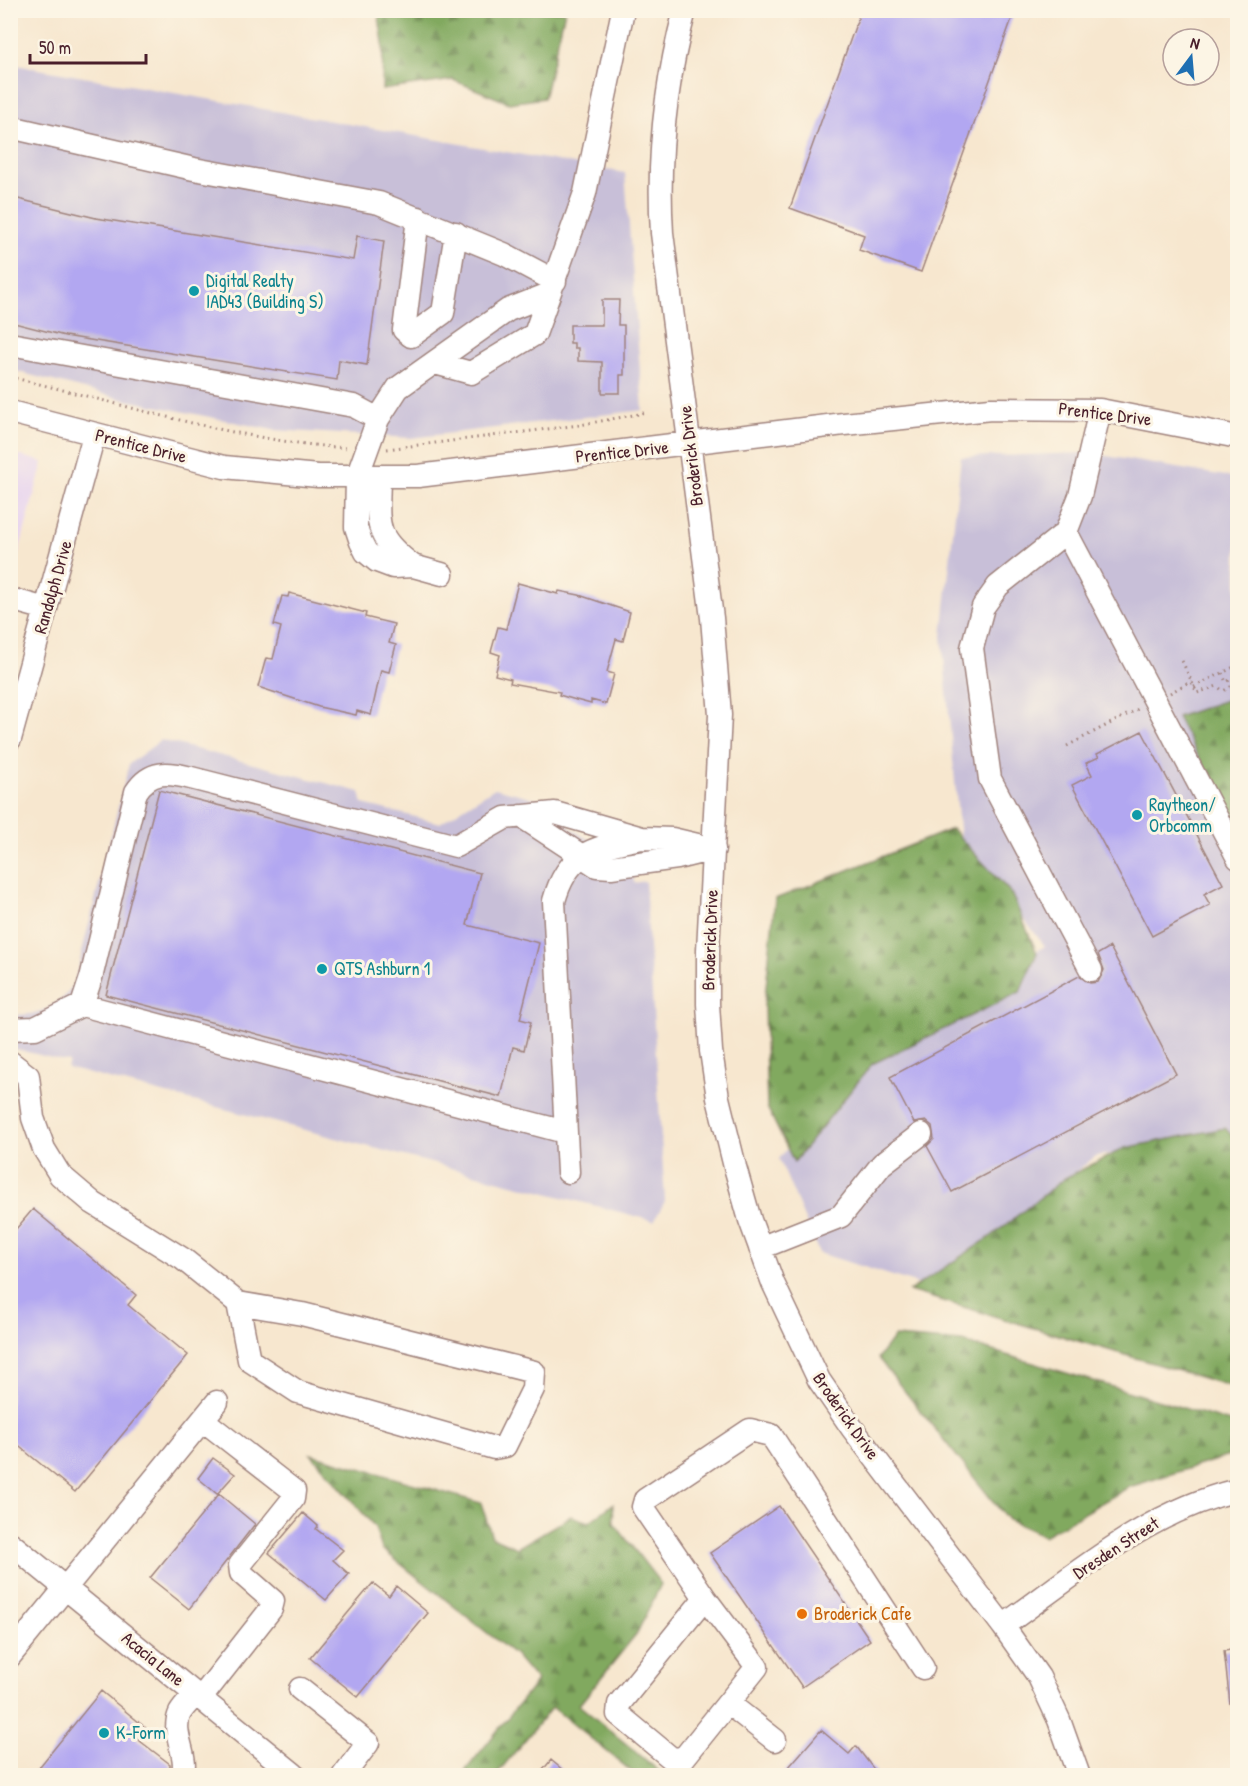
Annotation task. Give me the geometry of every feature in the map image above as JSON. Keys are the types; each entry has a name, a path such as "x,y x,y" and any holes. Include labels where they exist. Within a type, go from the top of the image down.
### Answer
{"street":[{"path":"435,363 471,360 533,318 552,288 585,193 623,10"},
{"name":"Broderick Drive","path":"685,10 671,61 664,110 659,183 662,233 712,618 720,715 708,950 711,1051 718,1098 735,1167 760,1248 791,1325 819,1380 852,1428 1003,1626 1039,1677 1059,1720 1079,1776"},
{"path":"10,127 194,169 379,203 456,233 552,288"},
{"path":"418,218 404,330 411,336 443,313 456,233"},
{"path":"442,574 413,566 393,567 377,561 366,552 356,527 357,477 378,419 398,388 435,363 455,335 512,292 552,288"},
{"path":"10,344 354,406 378,419"},
{"name":"Prentice Drive","path":"10,412 224,467 379,478 418,476 689,445 937,413 1034,408 1100,410 1238,437"},
{"path":"1091,970 990,778 972,648 984,607 998,586 1066,532 1080,496 1100,410"},
{"name":"Randolph Drive","path":"10,739 94,435"},
{"path":"379,478 378,526 393,551 413,566"},
{"path":"1066,532 1238,858"},
{"path":"10,599 46,609"},
{"path":"82,1005 91,978 136,792 143,781 157,774 171,773 456,846 505,818 555,813 642,838"},
{"path":"521,816 597,866 611,867 677,858 714,849"},
{"path":"568,1172 554,901 563,873 594,848 642,838 672,839 714,849"},
{"path":"10,1029 34,1028 82,1005 565,1132"},
{"path":"10,1062 28,1076 33,1118 44,1149 60,1175 93,1203 183,1258 238,1303 302,1314 534,1372 533,1389 505,1446 494,1448 298,1392 249,1360 238,1303"},
{"path":"760,1248 841,1216 882,1164 921,1134"},
{"path":"10,1656 210,1411 294,1491 293,1499 240,1565 241,1573 273,1601 271,1609 198,1696 180,1714 176,1729 185,1765 182,1776"},
{"path":"705,1598 619,1704 618,1714 671,1758 683,1759 757,1667 705,1598 643,1507 645,1500 750,1430 762,1431 771,1435 923,1668"},
{"name":"Dresden Street","path":"1003,1626 1126,1538 1198,1502 1238,1490"},
{"name":"Acacia Lane","path":"10,1543 296,1776"},
{"path":"300,1689 368,1743 343,1776"},
{"path":"728,1703 775,1740"}],"path":[{"path":"10,377 249,437 298,445 367,449 486,438 644,413"},
{"path":"1182,661 1197,693 1217,686 1223,691 1238,683"},
{"path":"1194,687 1238,665"},
{"path":"1222,673 1226,682 1238,676"},
{"path":"1067,746 1191,681"}],"shaded area":[{"path":"10,64 625,173 643,410 411,438 273,430 122,399 11,370"},
{"path":"10,453 43,462 11,581"},
{"path":"1088,453 1237,478 1237,1137 1096,1156 928,1287 819,1253 779,1159 859,1059 1045,946 960,839 942,636 961,457"},
{"path":"161,740 360,792 363,804 440,823 495,788 557,804 570,827 589,840 602,837 624,854 629,876 633,876 634,883 645,881 665,1201 654,1221 67,1068 69,1062 15,1049 17,1015 47,1009 63,998 74,984 129,764"}],"green space":[{"path":"378,11 565,11 544,98 509,103 453,80 382,90 383,43"},
{"path":"1229,699 1237,706 1237,822 1233,821 1177,717"},
{"path":"952,829 1011,893 1037,953 1020,992 872,1064 794,1162 767,1107 764,1006 775,899"},
{"path":"1225,1128 1238,1142 1237,1388 909,1291 989,1238 1065,1178 1125,1148"},
{"path":"894,1337 963,1342 1237,1424 1237,1447 1232,1455 1129,1487 1044,1536 1008,1520 878,1358"},
{"path":"311,1454 481,1503 492,1537 517,1548 571,1516 589,1522 613,1504 614,1523 661,1584 637,1633 579,1705 664,1775 636,1775 552,1707 496,1775 462,1775 537,1681 515,1655 382,1549 375,1527"}],"building":[{"path":"861,10 1015,10 921,272 859,250 864,235 790,208"},
{"name":"Digital Realty IAD43 (Building S)","path":"10,197 96,218 353,260 357,236 384,241 367,365 339,360 337,380 65,336 10,322"},
{"path":"602,300 619,300 618,325 624,325 624,375 620,375 620,393 602,393 602,362 578,361 578,348 574,348 574,343 570,343 570,325 602,325"},
{"path":"518,583 558,594 559,591 579,595 630,612 623,641 616,639 607,672 614,674 606,704 591,700 591,704 559,695 560,692 510,683 511,679 495,675 500,655 491,652 498,627 506,629"},
{"path":"289,593 366,613 365,617 394,624 389,643 396,645 389,672 381,670 371,715 357,711 356,715 319,707 258,687 266,658 273,659 281,627 274,625 282,596 288,597"},
{"name":"Raytheon/ Orbcomm","path":"1142,731 1223,884 1204,894 1210,905 1152,936 1072,785 1092,775 1086,763 1099,757 1097,754"},
{"name":"QTS Ashburn 1","path":"159,790 480,873 467,925 539,943 520,1019 531,1022 524,1050 513,1047 501,1097 106,995"},
{"path":"1110,947 1176,1074 952,1192 927,1146 934,1139 932,1126 926,1121 914,1123 890,1077 1079,976 1090,983 1098,982 1104,970 1098,954"},
{"path":"33,1209 136,1295 128,1305 188,1355 75,1492 10,1439 10,1236"},
{"path":"213,1458 235,1474 217,1494 198,1478"},
{"path":"219,1494 255,1524 189,1609 150,1578"},
{"path":"779,1506 870,1640 802,1687 710,1553"},
{"path":"303,1513 318,1526 316,1529 343,1550 333,1560 349,1574 326,1600 269,1553"},
{"path":"373,1583 389,1596 396,1586 428,1613 358,1697 310,1658"},
{"path":"1238,1649 1238,1703 1230,1704 1224,1651"},
{"name":"K-Form","path":"101,1691 146,1728 136,1738 170,1764 169,1776 32,1776"},
{"path":"821,1730 849,1754 856,1746 879,1776 781,1776"},
{"path":"551,1760 570,1776 538,1776"}],"place":[{"name":"Digital Realty IAD43 (Building S)","path":"194,291"},
{"name":"Raytheon/ Orbcomm","path":"1137,815"},
{"name":"QTS Ashburn 1","path":"322,969"},
{"name":"Broderick Cafe","path":"802,1614"},
{"name":"K-Form","path":"104,1733"}]}
